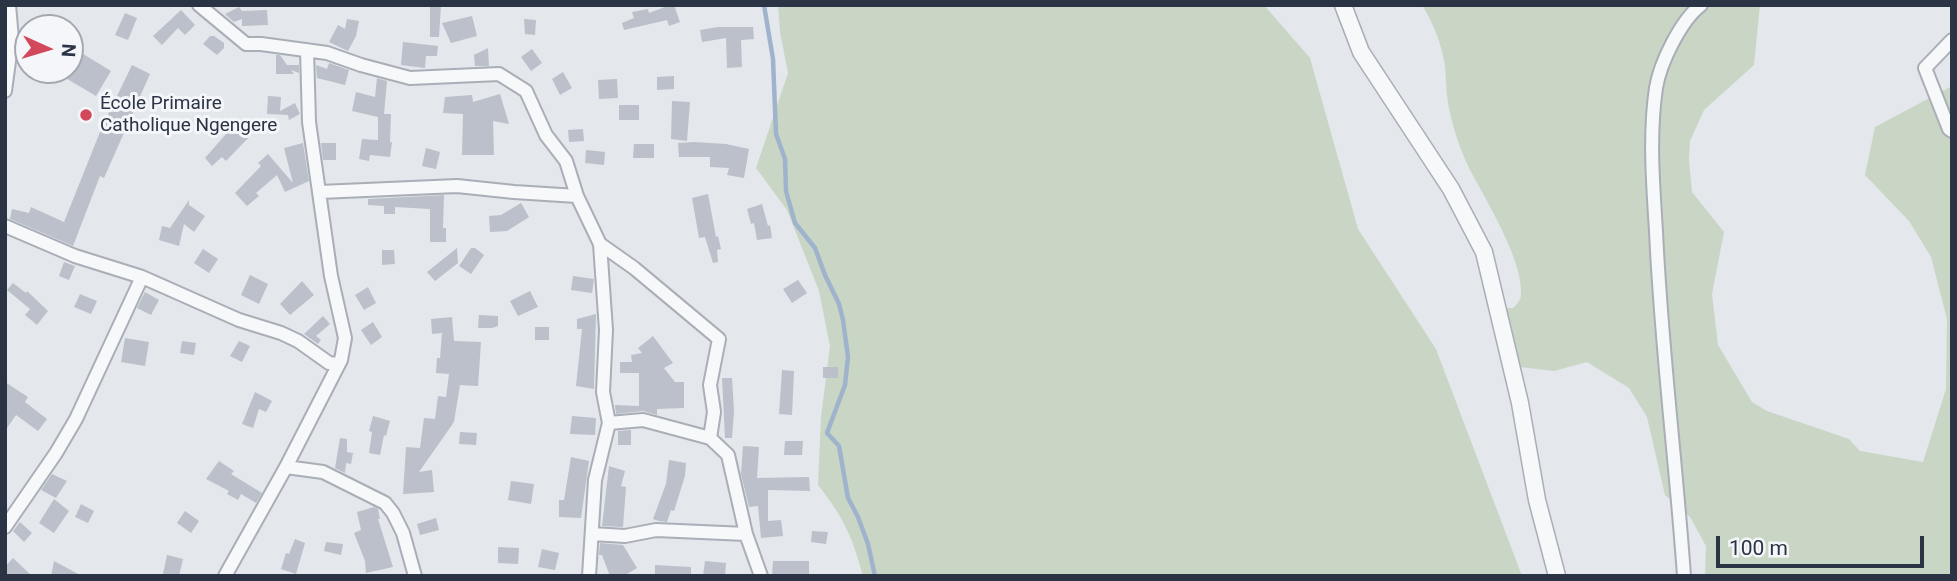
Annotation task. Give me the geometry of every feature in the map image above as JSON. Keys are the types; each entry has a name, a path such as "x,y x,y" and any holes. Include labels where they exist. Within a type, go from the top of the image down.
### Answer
{"street":[{"path":"5,91 12,39 9,5"},
{"path":"198,5 246,44 327,53 410,78 499,74 526,91 546,135 566,161 577,196 600,244 606,330 603,392 609,423 595,480 589,576"},
{"path":"1343,5 1361,52 1451,190 1484,252 1557,576"},
{"path":"1684,576 1678,483 1663,351 1652,149 1656,85 1675,37 1701,5"},
{"path":"1952,40 1925,68 1949,130 1952,131"},
{"path":"225,576 286,467 344,348 345,338 331,276 309,122 307,50"},
{"path":"320,192 457,186 577,196"},
{"path":"5,226 75,256 142,276 221,313 281,333 298,341 328,362 338,364"},
{"path":"600,244 634,268 719,339 710,386 714,412 710,438"},
{"path":"5,527 56,453 76,418 142,276"},
{"path":"609,423 643,420 710,438 728,456 746,534 761,576"},
{"path":"286,467 323,472 385,503 403,533 415,576"},
{"path":"592,534 625,536 656,530 746,534"}],"green space":[{"path":"778,5 1264,5 1310,58 1358,229 1436,349 1522,576 863,576 846,528 818,485 821,417 830,346 819,291 787,210 756,168 788,73"},
{"path":"1422,5 1760,5 1754,65 1704,110 1690,141 1692,192 1724,232 1712,294 1718,345 1752,402 1767,411 1849,439 1860,451 1923,462 1946,389 1947,319 1931,257 1909,221 1865,175 1875,127 1952,86 1952,576 1705,576 1706,546 1690,517 1665,495 1647,417 1629,388 1587,362 1554,371 1520,367 1504,308 1513,308 1520,298 1520,280 1516,265 1502,230 1460,146 1448,103 1442,50"}],"building":[{"path":"430,5 441,5 439,37 430,37"},
{"path":"674,5 680,22 669,26 667,20 624,30 622,23 634,18 632,12 648,9 649,13"},
{"path":"239,7 242,11 267,10 268,25 242,26 242,19 234,22 225,14"},
{"path":"181,10 195,25 185,35 178,28 162,45 153,36"},
{"path":"125,13 137,18 128,40 115,35"},
{"path":"472,16 477,36 451,43 442,23"},
{"path":"347,19 359,21 356,36 348,51 329,42 338,25 345,29"},
{"path":"524,19 536,20 535,35 525,34"},
{"path":"753,27 754,39 741,40 742,67 727,68 726,38 702,42 700,30"},
{"path":"210,36 224,43 224,48 217,55 203,44"},
{"path":"403,42 438,46 437,56 426,56 425,68 401,65"},
{"path":"488,48 489,66 475,66 474,55"},
{"path":"532,49 542,63 531,71 521,57"},
{"path":"84,55 111,71 96,96 76,84 84,84"},
{"path":"276,55 280,55 287,65 299,65 299,73 291,70 294,74 276,74"},
{"path":"329,63 349,70 345,85 317,78 316,65 327,69"},
{"path":"132,65 150,74 104,178 100,176 73,246 10,219 12,209 29,213 31,207 64,222 102,127"},
{"path":"563,72 572,88 560,95 552,79"},
{"path":"674,76 674,89 657,90 657,77"},
{"path":"377,78 387,81 384,114 391,114 392,142 390,157 370,155 369,161 359,159 362,139 378,140 378,117 352,111 356,92 375,97"},
{"path":"617,79 618,98 599,99 598,80"},
{"path":"500,94 509,124 493,121 494,155 462,155 463,114 443,113 445,97 472,95 473,102"},
{"path":"268,96 281,97 280,111 295,103 300,114 289,120 288,115 267,114"},
{"path":"672,101 690,102 687,141 671,139"},
{"path":"619,105 639,105 639,120 619,120"},
{"path":"242,121 252,134 226,161 222,157 212,166 205,158 226,134"},
{"path":"583,129 584,141 569,142 568,130"},
{"path":"694,142 749,149 744,178 727,175 729,168 710,167 710,157 679,157 678,143"},
{"path":"303,143 309,181 285,192 277,175 256,193 259,196 247,206 235,193 261,166 258,163 268,154 293,183 284,148"},
{"path":"321,143 336,143 336,160 323,160"},
{"path":"634,144 654,144 654,158 633,158"},
{"path":"426,148 440,152 436,169 422,166"},
{"path":"586,150 605,152 604,165 585,163"},
{"path":"708,194 716,237 718,236 721,249 717,250 718,262 713,263 705,237 699,238 692,198"},
{"path":"444,195 443,228 446,228 446,242 430,242 430,209 395,207 395,214 384,214 384,206 368,205 368,199"},
{"path":"189,200 189,205 205,216 194,232 184,224 179,246 159,240 162,226 170,228"},
{"path":"521,203 529,217 507,231 490,232 489,216 501,215"},
{"path":"762,204 772,238 757,240 754,223 751,224 747,209"},
{"path":"457,248 458,263 435,281 427,272"},
{"path":"471,248 484,255 471,274 459,266"},
{"path":"203,249 218,259 209,273 194,263"},
{"path":"382,250 394,250 395,264 382,265"},
{"path":"64,262 75,266 69,280 59,276"},
{"path":"250,275 268,284 259,304 241,295"},
{"path":"573,276 594,279 592,293 571,290"},
{"path":"798,280 807,293 792,303 783,289"},
{"path":"302,281 314,295 290,315 280,304"},
{"path":"13,283 26,293 27,291 48,311 37,325 25,315 30,309 7,290"},
{"path":"368,287 376,303 364,310 355,295"},
{"path":"530,291 538,307 518,316 510,301"},
{"path":"145,292 159,300 151,315 137,308"},
{"path":"80,294 97,301 91,314 74,307"},
{"path":"596,314 594,389 576,386 582,329 577,329 577,319"},
{"path":"479,315 498,316 498,326 478,328"},
{"path":"323,316 330,324 316,336 321,340 318,344 304,334"},
{"path":"452,317 454,341 481,342 478,386 460,385 454,422 419,472 432,470 434,492 403,494 406,447 420,448 424,418 435,419 438,396 446,397 449,374 436,373 442,333 432,334 431,319"},
{"path":"373,322 382,337 371,345 361,330"},
{"path":"535,327 549,327 549,340 535,340"},
{"path":"653,336 673,363 664,368 675,382 684,382 684,408 657,409 657,415 643,411 616,414 615,405 639,406 639,373 620,373 620,362 632,362 631,355 642,353 638,348"},
{"path":"125,338 149,342 145,366 121,362"},
{"path":"182,341 196,343 194,355 180,353"},
{"path":"239,341 250,346 242,362 230,356"},
{"path":"823,367 838,367 838,378 823,378"},
{"path":"782,370 794,371 792,415 779,414"},
{"path":"722,378 732,378 732,438 725,438"},
{"path":"5,382 28,397 25,402 47,419 38,431 16,415 5,431"},
{"path":"255,392 272,401 266,412 259,409 253,428 242,424"},
{"path":"373,416 390,421 380,455 369,453 372,432 369,431"},
{"path":"572,416 596,418 595,435 570,434"},
{"path":"631,430 631,445 618,445 618,431"},
{"path":"460,432 477,433 476,445 459,444"},
{"path":"340,438 347,439 347,452 353,453 351,464 346,463 345,473 335,468"},
{"path":"785,441 803,441 802,455 784,455"},
{"path":"743,446 759,447 757,478 809,477 810,491 768,490 768,521 781,520 783,536 761,538 758,506 749,507 741,474"},
{"path":"571,457 589,461 581,518 559,517 559,500 564,500"},
{"path":"669,460 686,463 685,476 674,511 671,510 667,522 653,519 666,484"},
{"path":"219,461 234,471 231,474 262,493 256,503 241,494 238,500 227,494 229,491 206,479"},
{"path":"609,466 625,471 621,486 626,487 623,527 602,526"},
{"path":"52,474 67,481 56,498 41,490"},
{"path":"511,481 534,484 531,504 508,500"},
{"path":"54,499 69,511 54,533 39,523"},
{"path":"81,504 94,511 88,523 75,517"},
{"path":"374,507 378,509 378,519 393,567 366,573 365,561 354,533 361,530 357,512"},
{"path":"185,511 199,521 191,533 177,523"},
{"path":"436,518 439,530 420,535 417,524"},
{"path":"20,522 32,533 24,542 13,531"},
{"path":"812,531 828,532 826,544 811,542"},
{"path":"295,539 305,543 296,574 281,569 286,553 289,554"},
{"path":"326,542 343,544 341,555 324,551"},
{"path":"600,543 623,545 637,568 624,576 610,576 602,555 599,555"},
{"path":"498,547 519,548 518,564 498,563"},
{"path":"542,549 559,553 555,570 538,567"},
{"path":"167,555 183,559 179,576 163,574"},
{"path":"13,558 32,576 5,576 5,567"},
{"path":"54,561 82,576 51,576"},
{"path":"705,561 726,563 725,576 703,576"},
{"path":"773,561 809,561 809,576 772,576"},
{"path":"655,565 691,567 691,576 655,576"}],"waterway":[{"path":"764,5 773,59 776,134 785,159 786,191 795,223 815,248 843,320 848,357 845,385 827,433 839,446 848,498 868,544 875,576"}],"place":[{"name":"École Primaire Catholique Ngengere","path":"86,115"}]}
